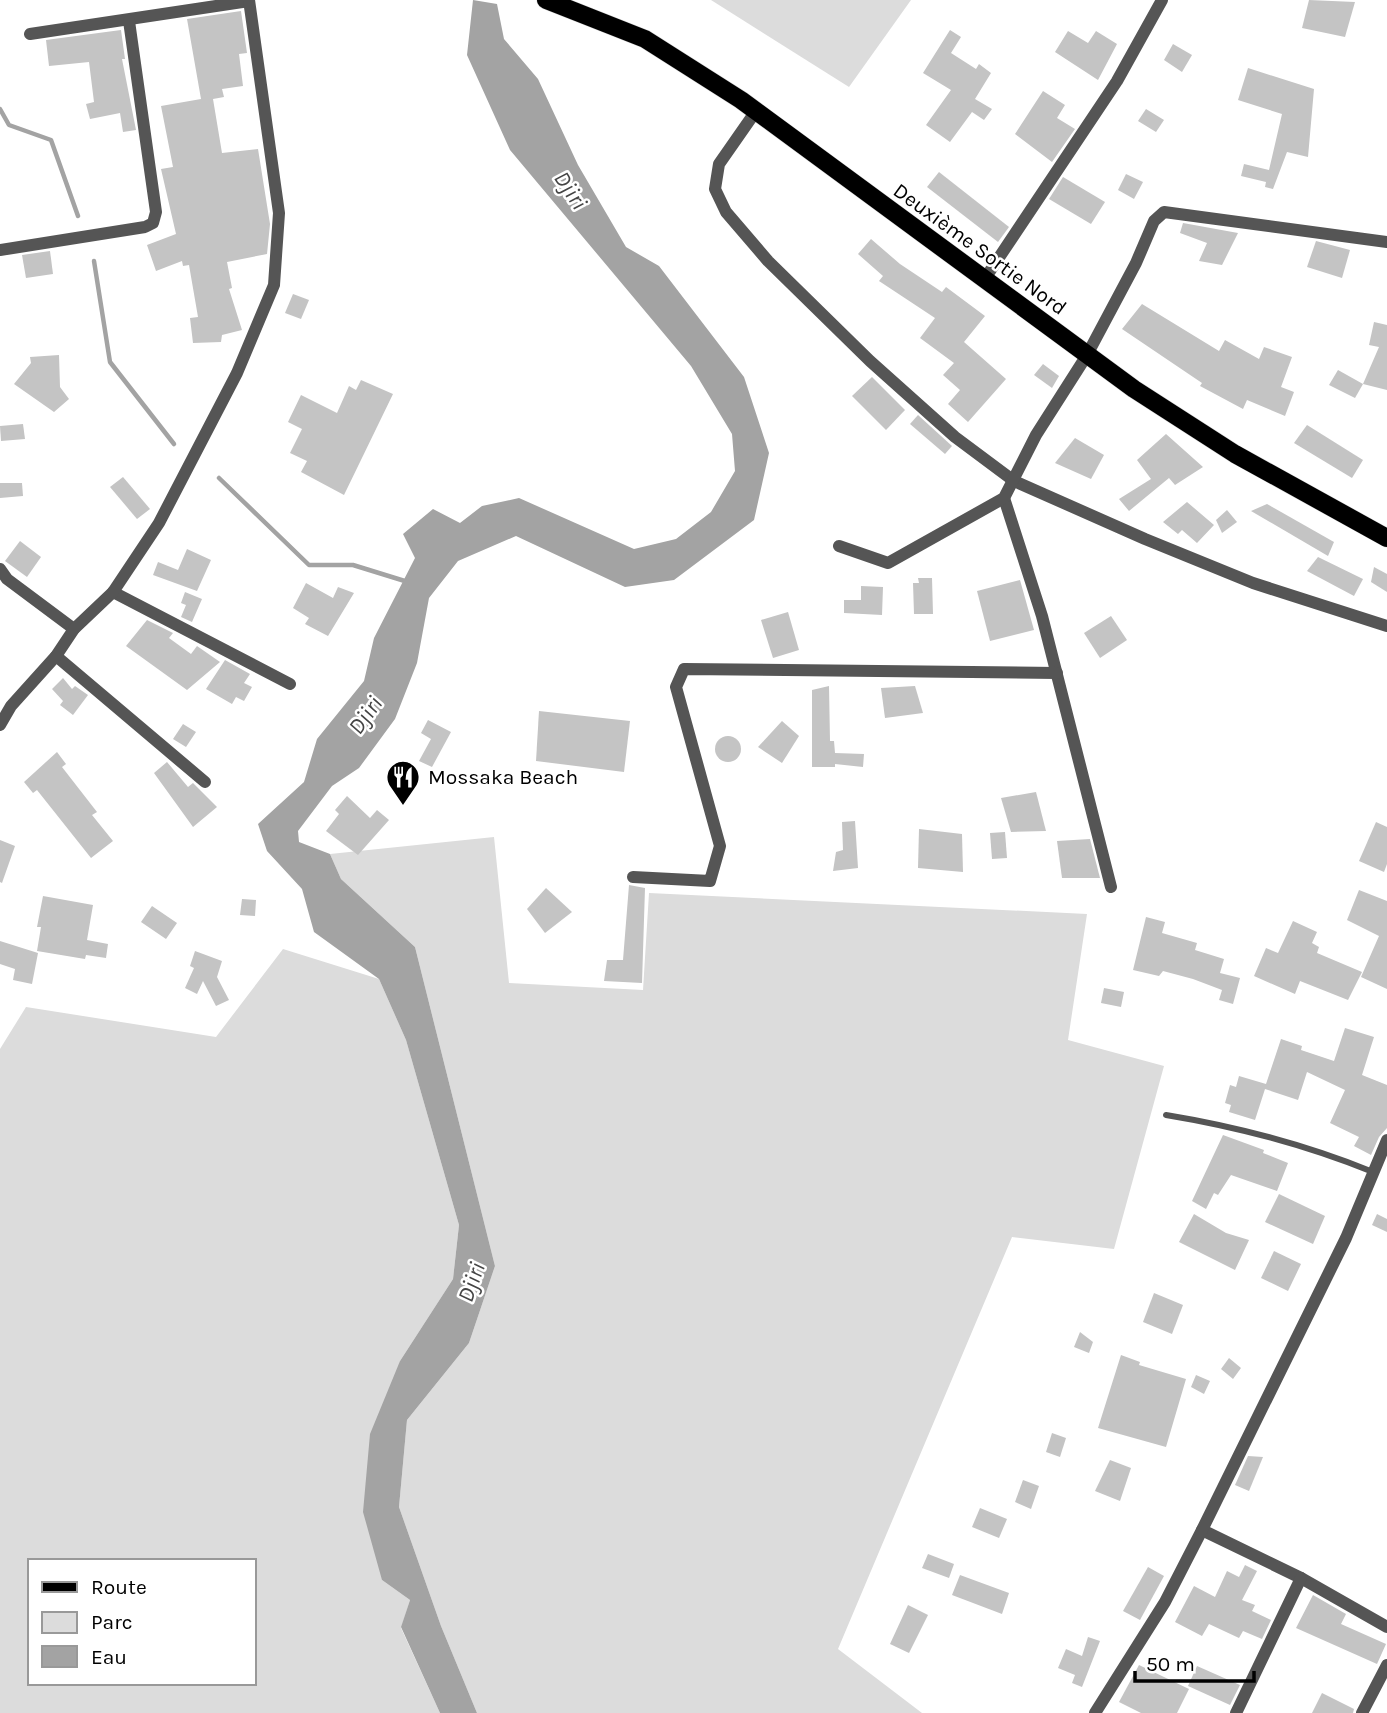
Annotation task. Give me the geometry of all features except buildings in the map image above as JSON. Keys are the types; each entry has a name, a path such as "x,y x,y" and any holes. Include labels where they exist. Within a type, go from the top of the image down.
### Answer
{"main road":[{"name":"Deuxième Sortie Nord","path":"546,0 645,40 756,111 1087,355 1235,454 1386,535"}],"street":[{"path":"0,725 6,704 56,656 74,629 113,592 159,523 237,373 274,285 279,213 249,0 129,21 30,34"},
{"path":"984,280 1116,81 1162,0"},
{"path":"0,250 145,227 153,223 156,212 129,21"},
{"path":"756,111 719,164 715,189 726,212 768,261 870,361 955,437 1014,481 1145,539 1253,583 1387,626"},
{"path":"839,545 888,563 1004,498 1037,435 1087,355 1136,263 1154,221 1164,212 1387,242"},
{"path":"1004,498 1057,673 1111,887"},
{"path":"0,569 7,579 74,629"},
{"path":"113,592 290,684"},
{"path":"56,656 205,782"},
{"path":"633,877 710,881 720,846 676,687 684,668 1057,673"},
{"path":"1095,1713 1165,1602 1202,1530 1346,1238 1387,1140"},
{"path":"1202,1530 1301,1578 1387,1627"},
{"path":"1236,1713 1301,1578"},
{"path":"1362,1713 1387,1665"}],"lane":[{"path":"1166,1115 1230,1126 1314,1148 1373,1172"}],"green space":[{"path":"711,0 911,0 849,87"},
{"path":"494,837 509,983 643,990 649,893 1087,914 1068,1040 1164,1066 1114,1249 1012,1237 838,1649 922,1713 477,1713 441,1626 399,1507 407,1420 469,1343 495,1266 415,947 341,879 330,854"},
{"path":"283,949 379,979 406,1040 459,1225 453,1279 400,1361 382,1580 410,1600 401,1628 440,1713 0,1713 0,1049 26,1007 216,1037"}],"water":[{"name":"Djiri","path":"473,0 497,4 504,39 538,79 578,165 626,247 659,266 744,377 769,453 754,520 674,580 625,587 516,536 458,561 429,598 417,663 395,719 359,768 332,786 298,831 299,842 330,854 341,879 415,947 495,1266 469,1343 407,1420 399,1507 441,1626 477,1713 440,1713 401,1627 410,1600 382,1580 363,1512 370,1434 400,1361 453,1279 459,1225 406,1040 379,979 314,932 302,889 267,851 258,824 304,782 317,739 364,681 374,638 415,558 403,534 433,509 460,523 482,506 519,498 634,549 676,539 711,512 735,471 732,434 691,366 510,150 467,55"}],"waterway":[{"path":"0,109 9,125 51,140 78,216"},
{"path":"94,261 110,362 174,444"},
{"path":"219,478 309,565 353,565 408,582"}],"place":[{"name":"Mossaka Beach","path":"403,807"}]}
